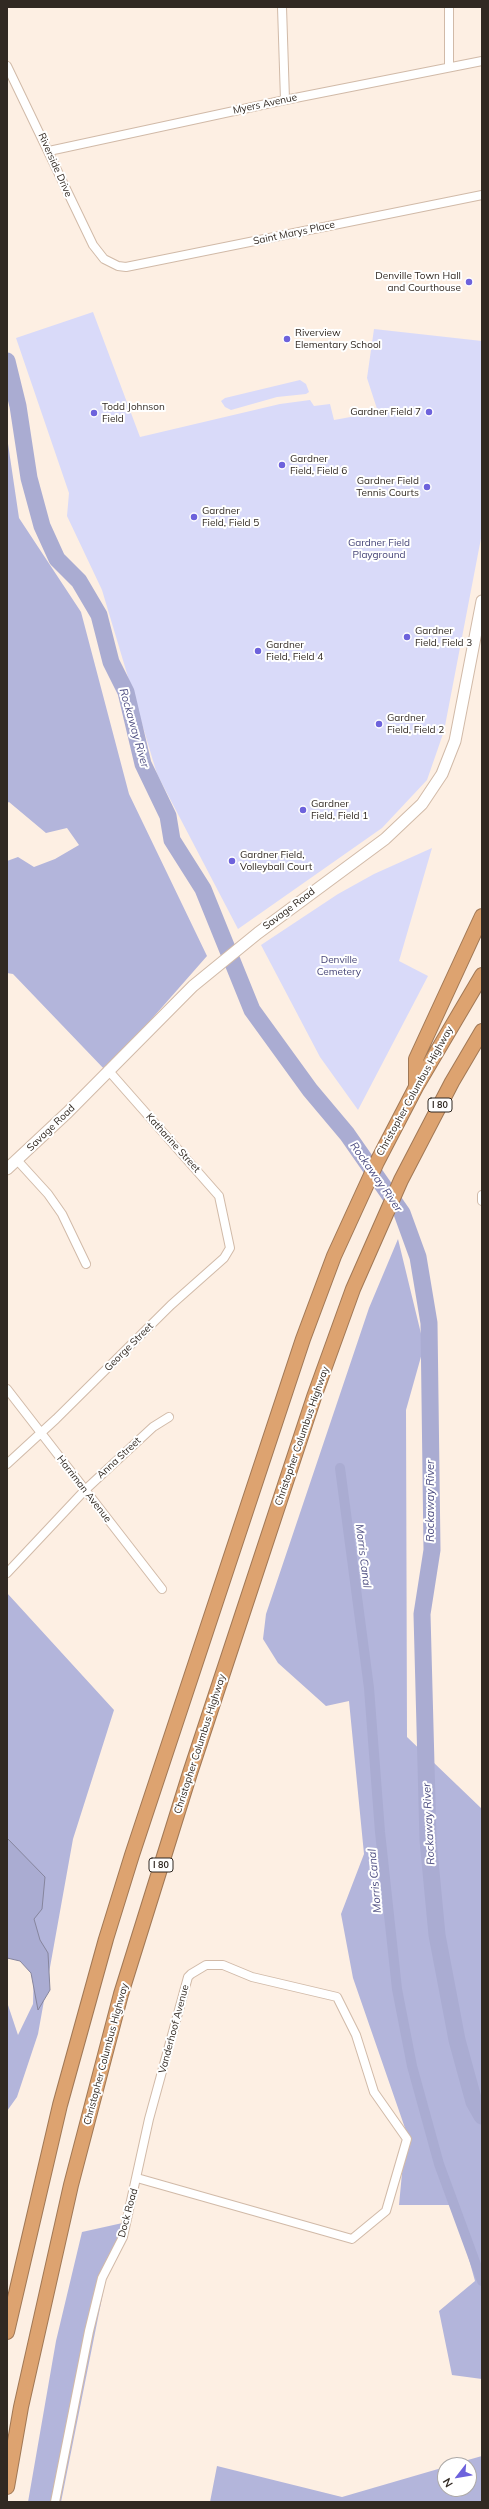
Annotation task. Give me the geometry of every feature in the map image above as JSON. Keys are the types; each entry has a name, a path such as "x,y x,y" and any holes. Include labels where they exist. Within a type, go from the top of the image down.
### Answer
{"highway":[{"path":"416,1087 416,1059 482,916"},
{"name":"Christopher Columbus Highway","path":"7,2332 62,2098 132,1855 303,1340 354,1209 389,1137 416,1087 482,975"},
{"name":"Christopher Columbus Highway","path":"7,2487 21,2407 55,2253 121,1994 190,1772 289,1472 338,1331 366,1258 401,1180 452,1082 482,1031"}],"street":[{"path":"282,7 285,100"},
{"path":"449,7 449,67"},
{"name":"Myers Avenue","path":"50,151 285,100 482,61"},
{"name":"Riverside Drive","path":"7,66 50,151 93,245 108,261"},
{"name":"Saint Marys Place","path":"108,261 118,266 126,267 482,195"},
{"name":"Savage Road","path":"7,1169 68,1112 193,986 258,933 385,839 410,817 433,790 442,774 455,741 482,601"},
{"name":"Katharine Street","path":"108,1070 207,1180 219,1196 226,1222"},
{"path":"17,1160 48,1194 62,1214 86,1264"},
{"path":"482,1195 482,1201"},
{"name":"George Street","path":"7,1464 171,1305 224,1258 230,1248 226,1222"},
{"name":"Harriman Avenue","path":"7,1390 162,1589"},
{"name":"Anna Street","path":"7,1573 85,1490 153,1427 169,1417"},
{"name":"Vanderhoof Avenue","path":"137,2178 149,2119 188,1977 198,1969 215,1964 224,1965 252,1977 337,1996 362,2053 374,2092 407,2139 386,2211 364,2229"},
{"name":"Dock Road","path":"55,2502 89,2331 102,2278 123,2237 137,2178 352,2239 364,2229"}],"green space":[{"name":"Gardner Field Playground","path":"93,312 140,437 280,404 310,400 314,406 330,404 334,420 378,412 367,378 374,329 482,341 482,533 444,731 427,780 382,828 238,929 157,774 102,590 67,516 69,493 16,338"},
{"path":"300,380 306,384 309,392 306,394 277,397 231,410 225,407 221,401 225,398"},
{"name":"Denville Cemetery","path":"432,848 399,961 428,976 358,1110 320,1057 261,945 338,894 374,874"}],"shaded area":[{"path":"7,437 19,518 81,612 129,794 207,956 106,1071 13,974 7,973 7,861 18,857 34,867 55,859 79,845 67,828 46,833 9,802 7,803"},
{"path":"398,1239 424,1346 406,1410 407,1737 482,1809 482,2379 452,2375 439,2311 475,2281 454,2205 399,2205 406,2131 353,1978 341,1914 364,1854 349,1701 326,1706 278,1663 263,1639 266,1614 369,1308"},
{"path":"7,1593 114,1710 73,1839 38,2034 17,2097 7,2111 7,2002 18,2035 33,2004 34,1965 7,1853"},
{"path":"7,1838 45,1877 42,1909 34,1919 40,1940 48,1953 50,1990 38,2010 31,1973 20,1961 7,1958"},
{"path":"127,2222 107,2273 61,2502 28,2502 56,2341 82,2232"},
{"path":"482,2456 482,2502 210,2502 217,2466 342,2497 437,2469 437,2497 477,2497 477,2457"}],"waterway":[{"name":"Rockaway River","path":"7,361 18,406 29,478 42,526 57,559 79,581 99,615 111,662 126,692 143,764 168,816 172,840 203,889 252,1010 310,1090 347,1134 402,1213 418,1257 429,1323 432,1550 422,1614 428,1840 437,1935 457,2040 474,2102 482,2116"},
{"name":"Morris Canal","path":"340,1468 369,1688 380,1832 397,1989 412,2066 439,2164 482,2281"}],"place":[{"name":"Denville Town Hall and Courthouse","path":"469,282"},
{"name":"Riverview Elementary School","path":"287,339"},
{"name":"Gardner Field 7","path":"429,412"},
{"name":"Todd Johnson Field","path":"94,413"},
{"name":"Gardner Field, Field 6","path":"282,465"},
{"name":"Gardner Field Tennis Courts","path":"427,487"},
{"name":"Gardner Field, Field 5","path":"194,517"},
{"name":"Gardner Field, Field 3","path":"407,637"},
{"name":"Gardner Field, Field 4","path":"258,651"},
{"name":"Gardner Field, Field 2","path":"379,724"},
{"name":"Gardner Field, Field 1","path":"303,810"},
{"name":"Gardner Field, Volleyball Court","path":"232,861"}]}
